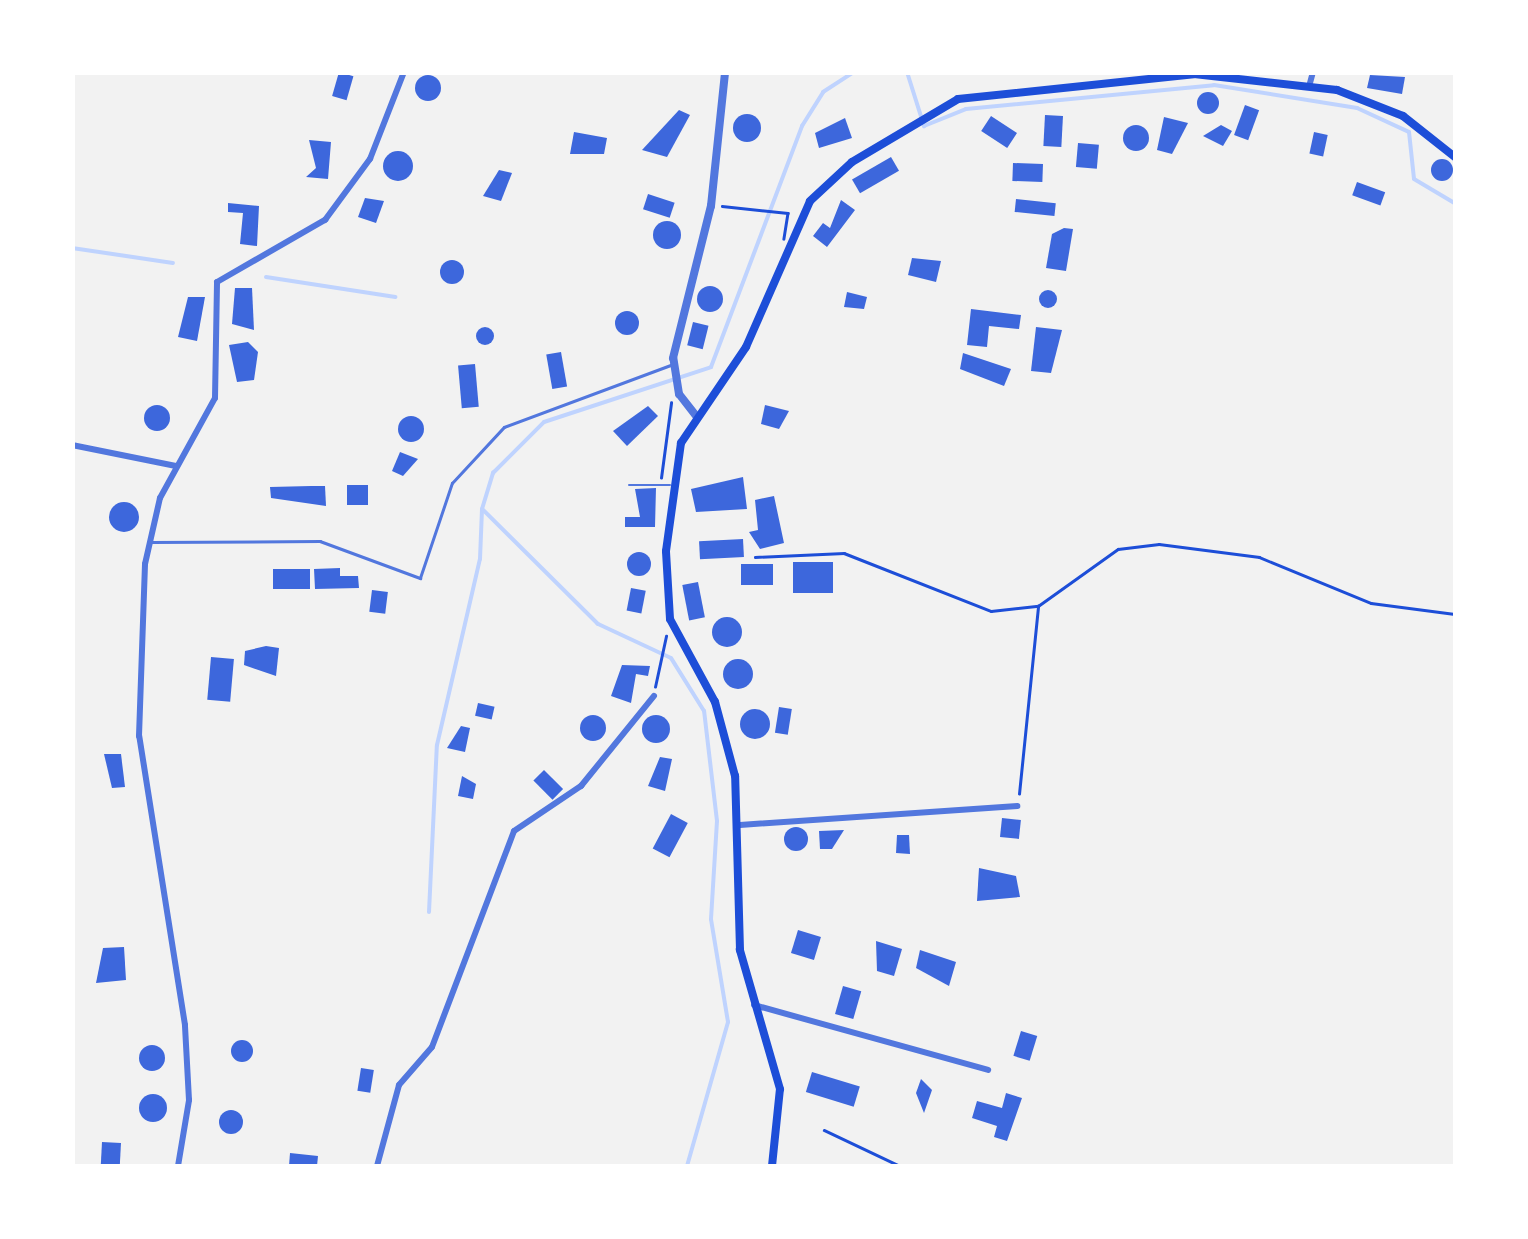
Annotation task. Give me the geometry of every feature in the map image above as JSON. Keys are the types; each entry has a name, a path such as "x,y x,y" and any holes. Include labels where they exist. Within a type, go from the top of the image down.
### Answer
{"main road":[{"path":"772,1166 780,1089 753,1005 738,935 740,825 720,715 668,612 666,485 696,417 746,347 816,192 920,117 1024,88 1222,73 1310,83 1404,116 1456,158"}],"street":[{"path":"178,1166 188,1100 185,1026 138,736 151,542 176,466 204,426 221,373 217,282 325,220 370,159 404,72"},
{"path":"696,417 682,401 673,368 714,188 726,72"},
{"path":"1310,83 1313,72"},
{"path":"72,445 176,466"},
{"path":"377,1166 400,1085 432,1047 514,831 581,786 654,696"},
{"path":"740,825 1016,806"},
{"path":"753,1005 988,1070"}],"lane":[{"path":"151,542 320,541 420,578 452,483 504,428 673,368"},
{"path":"628,485 666,485"}],"path":[{"path":"714,188 727,210 760,208 784,212"},
{"path":"666,485 672,406"},
{"path":"756,557 844,554 992,612 1038,606 1097,558 1159,544 1259,558 1372,603 1456,614"},
{"path":"1016,806 1038,606"},
{"path":"654,696 664,641"},
{"path":"824,1130 900,1166"}],"building":[{"path":"339,72 353,76 347,100 332,96"},
{"path":"428,75 437,79 441,88 437,97 428,101 419,97 415,88 419,79"},
{"path":"1370,75 1405,77 1402,94 1367,88"},
{"path":"1204,92 1212,92 1219,103 1212,114 1204,114 1197,107 1197,99"},
{"path":"1245,105 1259,110 1248,140 1234,135"},
{"path":"679,110 690,115 667,157 642,150"},
{"path":"747,114 757,118 761,128 757,138 747,142 737,138 733,128 737,118"},
{"path":"1045,115 1063,116 1061,147 1043,146"},
{"path":"991,116 1017,133 1007,148 981,131"},
{"path":"1164,117 1188,123 1172,154 1157,150"},
{"path":"845,118 852,138 819,148 815,133"},
{"path":"1136,125 1145,129 1149,138 1145,147 1136,151 1127,147 1123,138 1127,129"},
{"path":"1221,125 1232,131 1223,146 1203,136"},
{"path":"574,132 607,138 604,154 570,154"},
{"path":"1314,132 1328,135 1323,156 1309,154"},
{"path":"309,140 331,142 328,179 306,177 316,168"},
{"path":"1078,143 1099,145 1097,169 1076,167"},
{"path":"398,151 408,156 413,166 408,176 398,181 388,176 383,166 388,156"},
{"path":"891,157 899,171 860,193 852,180"},
{"path":"1442,159 1450,162 1450,178 1442,181 1434,178 1431,170 1434,162"},
{"path":"1013,163 1043,164 1042,182 1012,181"},
{"path":"499,170 512,173 501,201 483,196"},
{"path":"1357,182 1385,192 1380,205 1352,195"},
{"path":"648,194 675,203 670,218 643,209"},
{"path":"365,198 384,201 376,223 358,217"},
{"path":"1016,199 1056,203 1054,216 1015,212"},
{"path":"841,200 855,210 827,247 813,236 823,223 830,228"},
{"path":"228,203 259,206 257,246 240,244 243,213 228,212"},
{"path":"667,221 677,225 681,235 677,245 667,249 657,245 653,235 657,225"},
{"path":"1064,228 1073,229 1066,271 1046,268 1052,234"},
{"path":"912,258 941,261 936,282 908,275"},
{"path":"452,260 464,272 452,284 440,272"},
{"path":"710,286 719,290 723,299 719,308 710,312 701,308 697,299 701,290"},
{"path":"235,288 252,288 254,330 232,324"},
{"path":"1048,290 1055,292 1055,306 1048,308 1041,306 1039,299 1041,292"},
{"path":"847,292 867,297 864,309 844,307"},
{"path":"188,297 205,297 197,341 178,337"},
{"path":"971,309 1021,315 1019,329 989,326 987,347 967,345"},
{"path":"627,311 636,314 636,332 627,335 618,332 615,323 618,314"},
{"path":"693,322 709,326 703,349 687,345"},
{"path":"485,327 492,329 492,343 485,345 478,343 476,336 478,329"},
{"path":"1036,327 1062,330 1051,373 1031,371"},
{"path":"248,342 258,352 254,380 237,382 229,345"},
{"path":"561,352 567,386 552,389 546,355"},
{"path":"963,353 1011,369 1004,386 960,369"},
{"path":"475,364 479,407 462,408 458,365"},
{"path":"157,405 166,409 170,418 166,427 157,431 148,427 144,418 148,409"},
{"path":"765,405 789,411 779,429 761,424"},
{"path":"648,406 658,416 627,446 613,431"},
{"path":"411,416 420,420 424,429 420,438 411,442 402,438 398,429 402,420"},
{"path":"400,452 418,459 403,476 392,471"},
{"path":"743,477 747,509 696,512 691,489"},
{"path":"347,485 368,485 368,505 347,505"},
{"path":"325,486 326,506 271,498 270,487"},
{"path":"656,488 655,527 625,527 625,517 640,517 635,489"},
{"path":"774,496 784,543 760,549 749,532 758,530 755,500"},
{"path":"124,502 138,511 139,517 130,531 124,532 110,523 109,517 118,503"},
{"path":"743,539 744,557 700,559 699,541"},
{"path":"639,552 648,555 648,573 639,576 630,573 627,564 630,555"},
{"path":"793,562 833,562 833,593 793,593"},
{"path":"741,564 773,564 773,585 741,585"},
{"path":"340,568 340,576 358,576 359,588 315,589 314,569"},
{"path":"273,569 310,569 310,589 273,589"},
{"path":"698,582 705,617 689,620 682,585"},
{"path":"631,588 646,591 641,613 627,611"},
{"path":"372,590 388,592 385,614 369,612"},
{"path":"727,617 737,622 742,632 737,642 727,647 717,642 712,632 717,622"},
{"path":"266,646 279,648 276,676 244,665 245,651"},
{"path":"211,657 234,659 230,702 207,700"},
{"path":"738,659 752,668 753,674 744,688 738,689 724,680 723,674 732,660"},
{"path":"622,665 650,666 648,676 636,674 631,703 611,696"},
{"path":"478,703 495,707 492,719 475,716"},
{"path":"779,707 792,709 788,735 775,733"},
{"path":"755,709 766,713 770,724 766,735 755,739 744,735 740,724 744,713"},
{"path":"593,715 602,719 606,728 602,737 593,741 584,737 580,728 584,719"},
{"path":"656,715 666,719 670,729 666,739 656,743 646,739 642,729 646,719"},
{"path":"461,726 470,728 465,752 447,748"},
{"path":"104,754 121,754 125,787 112,788"},
{"path":"660,757 672,759 665,791 648,786"},
{"path":"544,770 563,789 552,800 533,781"},
{"path":"462,776 476,784 473,799 458,796"},
{"path":"671,814 688,823 669,857 653,848"},
{"path":"1002,818 1021,820 1019,839 1000,837"},
{"path":"796,827 805,830 805,848 796,851 787,848 784,839 787,830"},
{"path":"844,830 832,849 820,849 819,831"},
{"path":"897,835 909,835 910,854 896,853"},
{"path":"979,868 1016,876 1020,897 977,901"},
{"path":"798,930 821,937 814,960 791,953"},
{"path":"876,941 902,949 894,976 877,971"},
{"path":"124,947 126,980 96,983 103,948"},
{"path":"920,950 956,962 949,986 916,968"},
{"path":"843,986 861,991 853,1019 835,1014"},
{"path":"1021,1031 1037,1036 1030,1061 1013,1056"},
{"path":"242,1040 250,1043 250,1059 242,1062 234,1059 231,1051 234,1043"},
{"path":"152,1045 161,1049 165,1058 161,1067 152,1071 143,1067 139,1058 143,1049"},
{"path":"361,1068 374,1070 370,1093 357,1091"},
{"path":"812,1072 860,1087 854,1107 806,1092"},
{"path":"921,1079 932,1090 924,1113 916,1093"},
{"path":"1006,1093 1022,1098 1007,1141 994,1137 997,1126 972,1118 977,1101 1002,1108"},
{"path":"153,1094 163,1098 167,1108 163,1118 153,1122 143,1118 139,1108 143,1098"},
{"path":"231,1110 240,1113 240,1131 231,1134 222,1131 219,1122 222,1113"},
{"path":"102,1142 121,1143 120,1166 101,1165"},
{"path":"290,1153 318,1156 317,1166 289,1166"}],"waterway":[{"path":"687,1166 728,1022 711,919 717,821 704,711 671,658 598,624 482,509 493,473 544,422 711,367 802,126 823,92 854,72"},
{"path":"907,72 924,126 966,109 1214,85 1357,108 1409,132 1414,179 1456,204"},
{"path":"72,248 173,263"},
{"path":"266,277 395,297"},
{"path":"429,912 437,745 480,559 482,509"}]}
